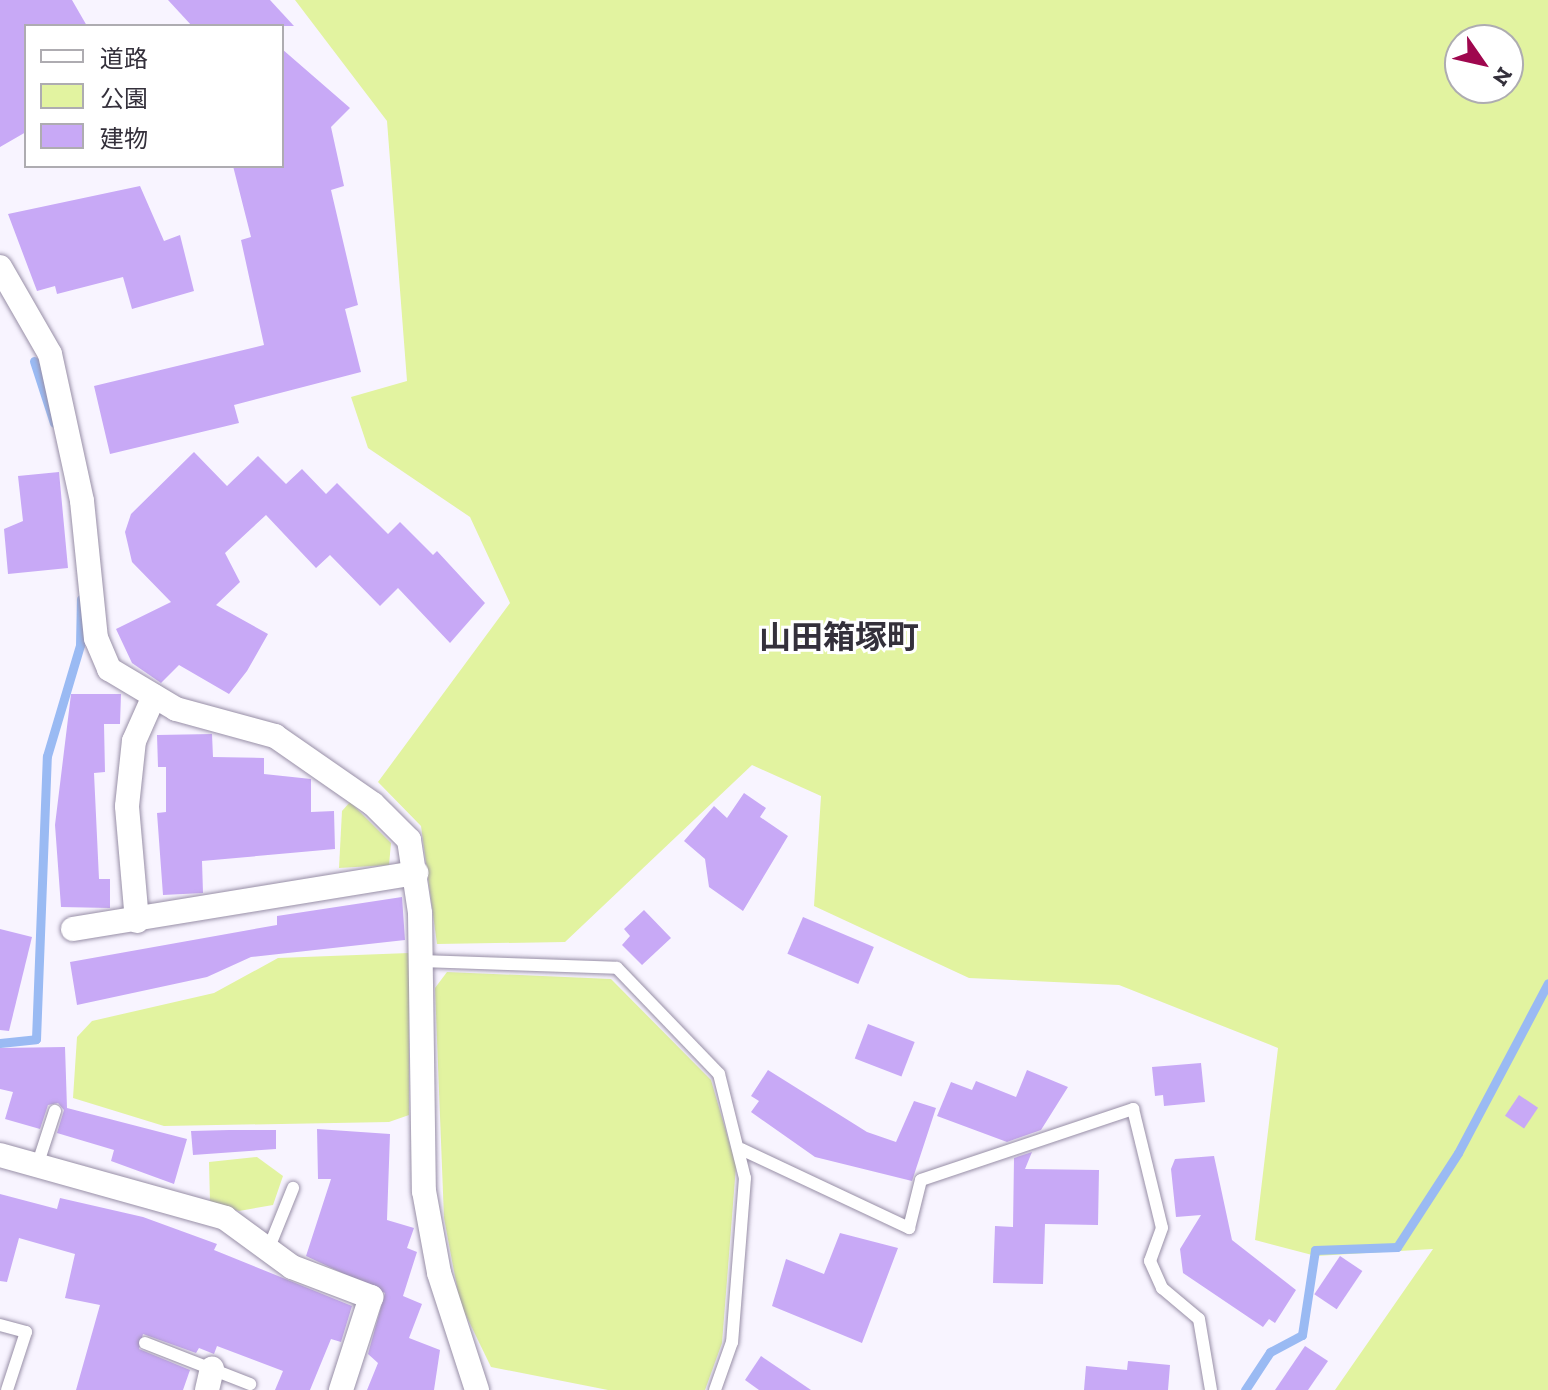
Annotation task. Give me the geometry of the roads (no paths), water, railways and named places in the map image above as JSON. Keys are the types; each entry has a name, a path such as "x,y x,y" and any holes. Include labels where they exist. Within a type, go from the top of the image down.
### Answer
{"street":[{"path":"0,267 50,354 71,433 98,604 96,638 109,669 176,709 275,736 373,804 409,840 416,873 420,961 424,1191 439,1273 477,1390"},
{"path":"137,921 127,806 134,741 154,696"},
{"path":"73,929 137,921 303,886 416,873"},
{"path":"0,1155 225,1218 268,1250 371,1297 341,1390"}],"lane":[{"path":"420,961 626,974 719,1074 741,1149 745,1178 732,1342 715,1390"},
{"path":"741,1149 909,1228 921,1180 1133,1109 1162,1228 1150,1261 1162,1288 1199,1319 1211,1390"},
{"path":"37,1166 55,1111"},
{"path":"268,1250 293,1188"},
{"path":"0,1325 26,1332 7,1390"},
{"path":"145,1343 210,1380 250,1384"}],"waterway":[{"path":"34,361 54,423"},
{"path":"0,1043 36,1039 47,756 80,645 81,599"},
{"path":"1245,1390 1270,1352 1302,1335 1315,1250 1397,1247 1458,1153 1548,983"}],"district":[{"name":"山田箱塚町","path":"839,637"}]}
